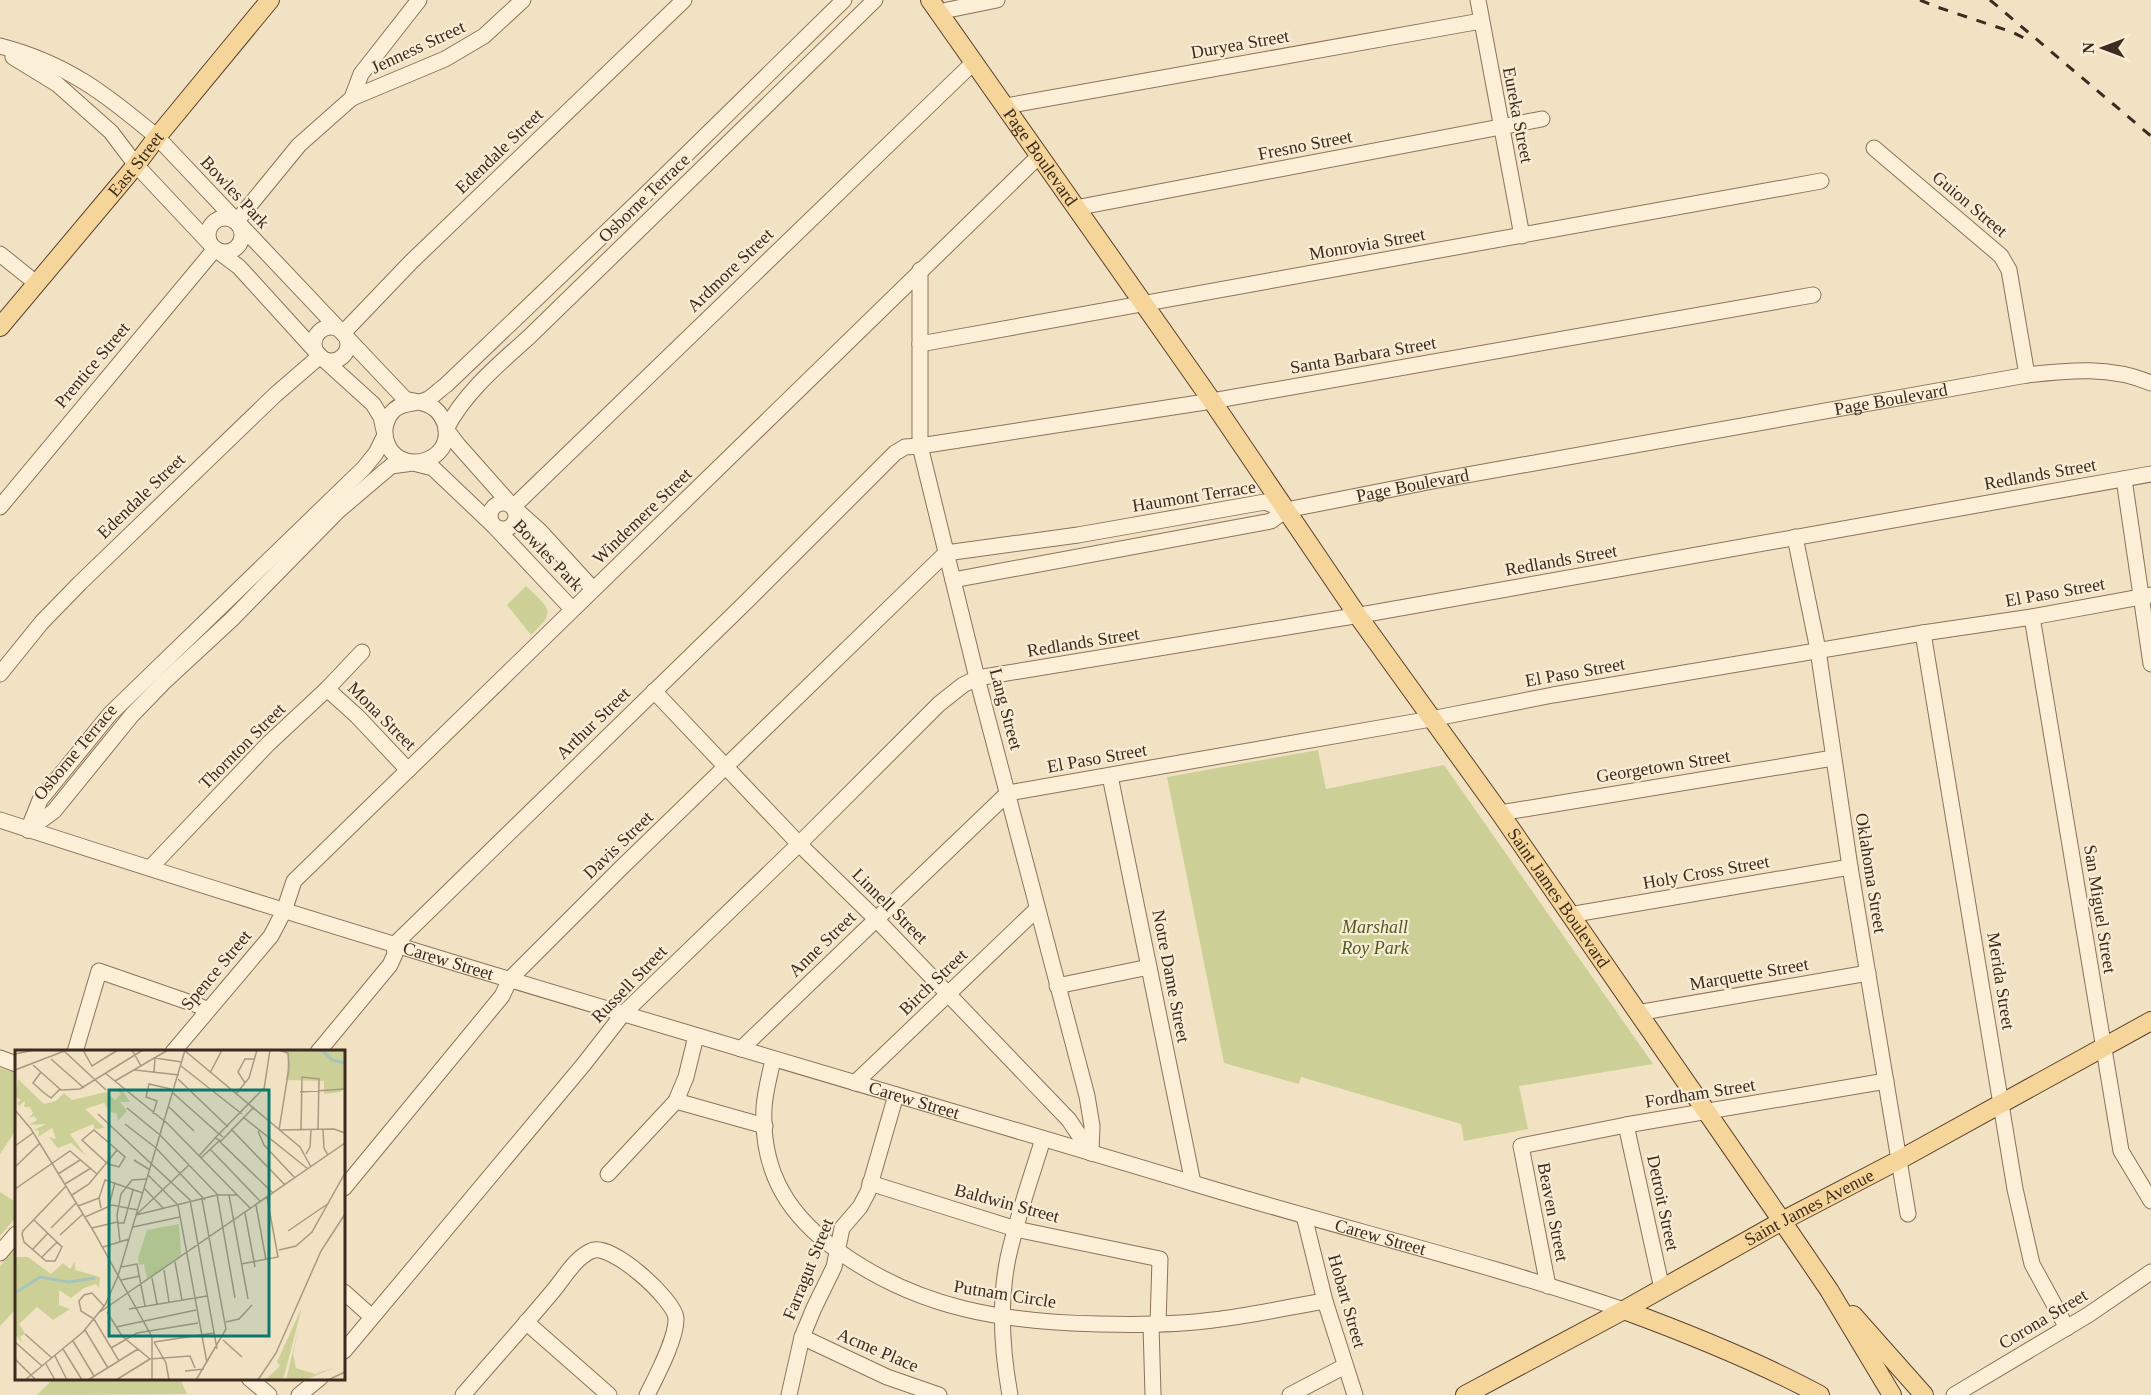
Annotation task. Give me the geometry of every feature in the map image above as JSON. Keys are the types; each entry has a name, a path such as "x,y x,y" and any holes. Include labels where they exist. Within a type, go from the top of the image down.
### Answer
{"main road":[{"name":"East Street","path":"0,327 270,0"},
{"name":"Page Boulevard","path":"934,6 1287,510"},
{"name":"Saint James Boulevard","path":"1287,510 1782,1221 1829,1290 1892,1395"},
{"name":"Saint James Avenue","path":"1465,1395 2151,1021"},
{"name":"Saint James Boulevard","path":"1829,1290 1924,1395"},
{"name":"Carew Street","path":"1624,1310 1718,1345 1820,1395"}],"street":[{"path":"236,222 299,145 352,98 361,74 419,0"},
{"name":"Jenness Street","path":"352,98 445,59 484,36 523,0"},
{"name":"Edendale Street","path":"0,674 42,622 80,583 275,395 320,356 330,360 340,358 348,343 344,333 411,262 684,0"},
{"name":"Osborne Terrace","path":"413,402 427,399 485,347 844,0"},
{"name":"Osborne Terrace","path":"446,429 461,404 500,363 568,300 875,0"},
{"path":"934,6 997,0"},
{"name":"Eureka Street","path":"1478,0 1522,236"},
{"path":"828,15 842,31"},
{"name":"Duryea Street","path":"1006,106 1481,21"},
{"name":"Bowles Park","path":"0,48 39,58 79,77 114,101 156,137 405,399 425,403 435,409 458,445 513,507 539,530 593,589"},
{"name":"Bowles Park","path":"0,48 44,74 111,132 136,165 215,249 238,267 320,356 373,404 381,417 388,446 396,456 433,468 494,526 572,609"},
{"name":"Ardmore Street","path":"494,526 490,516 494,507 504,503 513,507 974,62"},
{"path":"747,95 760,111"},
{"path":"726,115 740,131"},
{"name":"Fresno Street","path":"1075,208 1542,119"},
{"name":"Guion Street","path":"1874,148 2001,256 2009,270 2027,375"},
{"name":"Windemere Street","path":"284,911 294,881 1039,156"},
{"path":"660,180 674,196"},
{"name":"Monrovia Street","path":"920,344 1821,181"},
{"path":"638,201 652,217"},
{"path":"223,219 236,222 241,229 242,238 238,246 232,251 223,252 215,249 208,237 212,225 223,219"},
{"name":"Prentice Street","path":"0,507 215,249"},
{"path":"0,254 36,284"},
{"path":"572,264 588,280"},
{"name":"Lang Street","path":"921,270 920,446 977,678 1087,1096 1092,1126 1091,1153"},
{"path":"552,283 568,300"},
{"name":"Santa Barbara Street","path":"920,446 1212,401 1813,295"},
{"path":"320,356 314,345 317,334 327,327 333,327 344,333"},
{"path":"503,330 519,346"},
{"path":"485,347 500,363"},
{"name":"Page Boulevard","path":"1287,510 2027,375 2065,371 2105,371 2151,383"},
{"path":"385,435 388,419 394,410 403,404 413,402"},
{"path":"413,463 426,461 437,454 444,442 446,429"},
{"name":"Osborne Terrace","path":"28,830 40,800 110,714 364,468 376,453 385,435"},
{"name":"Arthur Street","path":"320,1050 390,965 395,954 394,945 895,453 905,447 920,446"},
{"name":"Osborne Terrace","path":"28,830 54,811 112,738 140,707 231,620 338,511 391,466 413,463"},
{"name":"Redlands Street","path":"977,678 1358,615 2151,474"},
{"path":"2124,479 2145,596 2151,664"},
{"name":"Haumont Terrace","path":"946,554 1100,531 1265,502 1287,510"},
{"name":"Haumont Terrace","path":"953,580 1271,521 1287,510"},
{"path":"1100,531 1104,551"},
{"name":"Oklahoma Street","path":"1796,537 1818,650 1850,867 1908,1215"},
{"name":"Davis Street","path":"345,1187 502,996 510,980 620,869 946,554"},
{"name":"El Paso Street","path":"1008,793 1431,719 1553,695 1818,650 2032,617 2145,596"},
{"name":"San Miguel Street","path":"2032,617 2102,1048 2121,1151 2151,1201"},
{"name":"Merida Street","path":"1923,633 2015,1190 2032,1264 2067,1328"},
{"name":"Thornton Street","path":"150,868 268,744 327,689 362,652"},
{"name":"Russell Street","path":"345,1350 584,1064 623,1014 939,704 963,685 977,678"},
{"name":"Mona Street","path":"327,689 357,716 408,770"},
{"name":"Linnell Street","path":"654,691 1069,1120 1091,1153"},
{"name":"Georgetown Street","path":"1500,813 1833,758"},
{"name":"Notre Dame Street","path":"1110,776 1193,1183"},
{"name":"Anne Street","path":"741,1049 1008,793"},
{"name":"Carew Street","path":"0,820 394,945 1624,1310"},
{"name":"Holy Cross Street","path":"1569,915 1850,867"},
{"name":"Birch Street","path":"855,1083 1037,909"},
{"name":"Spence Street","path":"175,1050 271,936 284,911"},
{"path":"1057,986 1149,967"},
{"path":"76,1050 99,971 208,1010"},
{"name":"Marquette Street","path":"1637,1013 1868,973"},
{"path":"608,1174 676,1101 686,1077 696,1036"},
{"path":"0,1058 15,1064"},
{"name":"Putnam Circle","path":"774,1059 766,1090 765,1126 770,1158 784,1196 810,1230 876,1276 907,1291 959,1309 1002,1317 1062,1323 1154,1325 1213,1320 1325,1300"},
{"name":"Fordham Street","path":"1521,1146 1626,1125 1886,1081"},
{"name":"Farragut Street","path":"789,1395 802,1337 817,1300 834,1268 842,1228 864,1200 896,1095"},
{"path":"676,1101 765,1126"},
{"name":"Detroit Street","path":"1626,1125 1662,1289"},
{"path":"1007,1395 1002,1317 1008,1259 1043,1139"},
{"name":"Beaven Street","path":"1521,1146 1548,1286"},
{"name":"Baldwin Street","path":"870,1183 1016,1229 1160,1259 1154,1325"},
{"name":"Hobart Street","path":"1304,1216 1325,1300 1355,1395"},
{"path":"0,1253 15,1235"},
{"path":"463,1395 572,1266 596,1249 621,1258 667,1299 675,1316 675,1327 662,1364 647,1395"},
{"name":"Corona Street","path":"1954,1395 2067,1328 2151,1272"},
{"path":"345,1293 372,1317"},
{"path":"526,1322 609,1395"},
{"path":"1153,1395 1154,1325"},
{"name":"Acme Place","path":"802,1337 887,1377 939,1395"},
{"path":"1290,1395 1345,1366"},
{"path":"251,1380 269,1395"},
{"path":"299,1395 318,1380"}],"green space":[{"path":"526,586 547,610 545,620 531,635 507,605"},
{"name":"Marshall Roy Park","path":"1318,750 1326,789 1444,765 1653,1064 1519,1086 1528,1129 1464,1141 1461,1124 1301,1077 1299,1084 1224,1063 1167,777"},
{"path":"0,1068 15,1073 15,1126 14,1133 0,1154"},
{"path":"0,1192 15,1201 15,1218 0,1236"},
{"path":"15,1248 15,1310 0,1326 0,1266"},
{"path":"52,1380 180,1380 187,1394 37,1395"}],"railway":[{"path":"1920,0 2012,32 2032,42"},
{"path":"1990,0 2151,136"}]}
